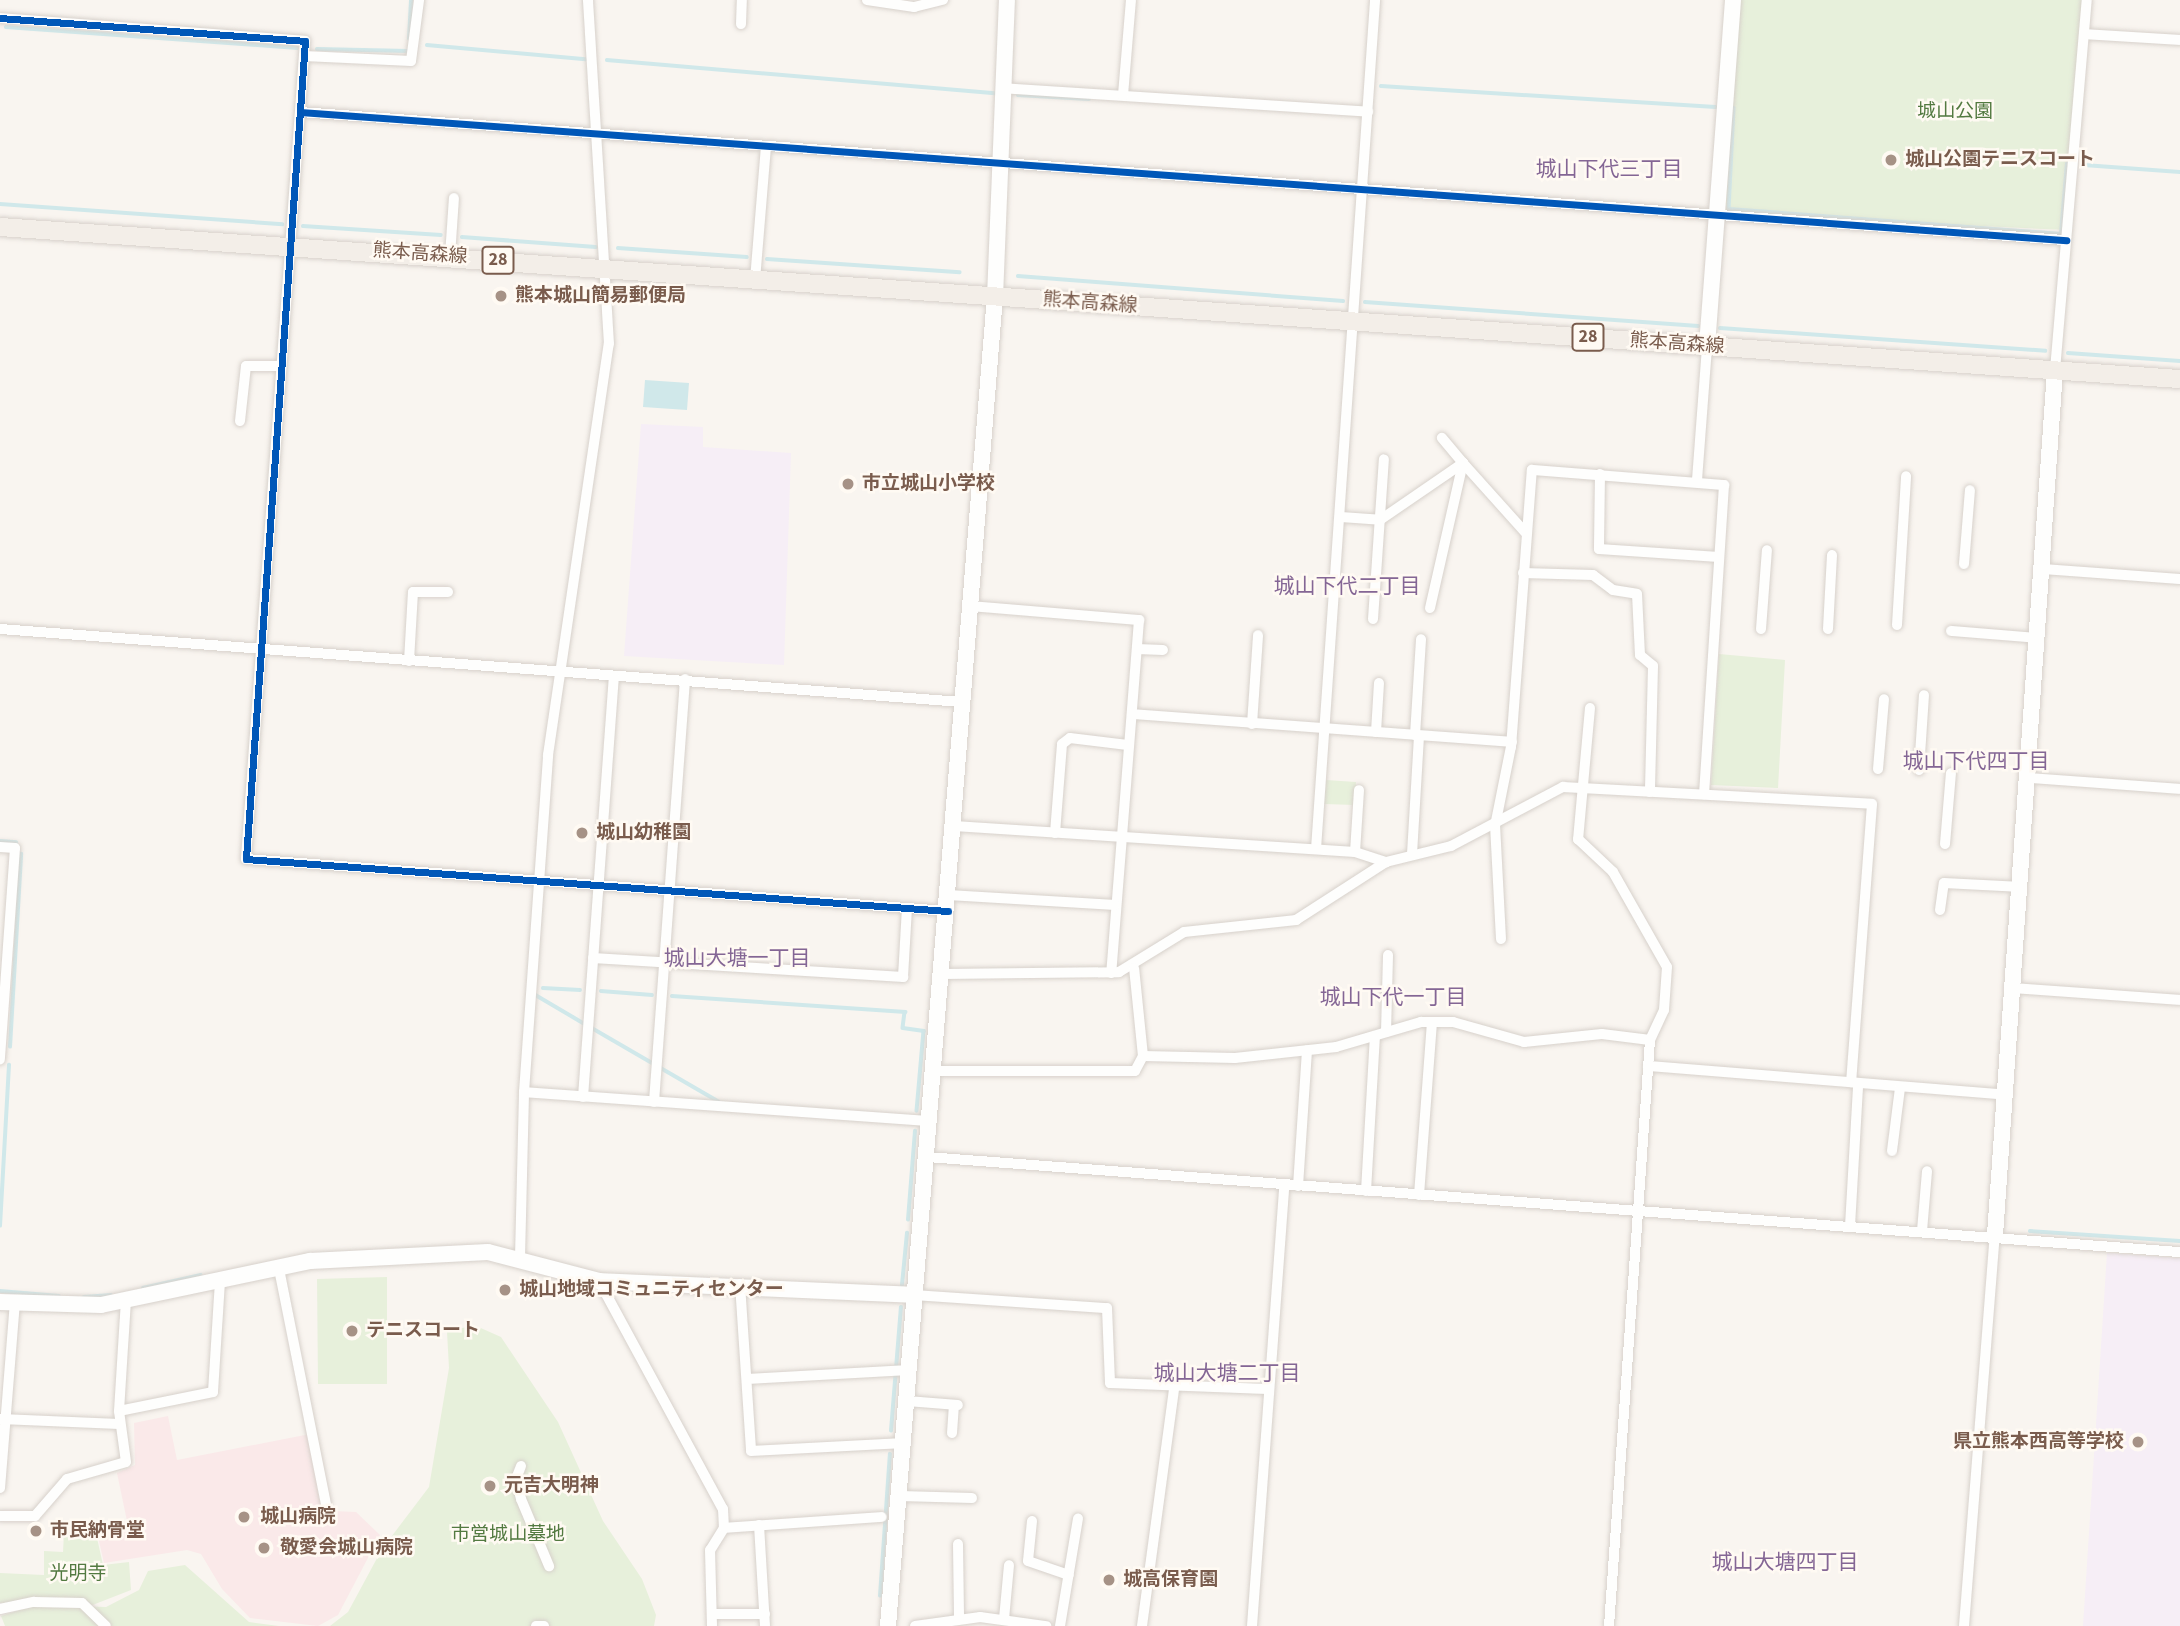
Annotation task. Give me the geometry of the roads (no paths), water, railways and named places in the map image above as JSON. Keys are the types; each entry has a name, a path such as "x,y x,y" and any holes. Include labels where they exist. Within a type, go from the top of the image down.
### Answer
{"main road":[{"name":"熊本高森線","path":"0,227 290,244 755,280 1353,319 2180,379"}],"street":[{"path":"304,56 411,61 419,0"},
{"path":"520,1257 524,1092 539,882 561,673 609,344 608,268 588,0"},
{"path":"741,24 742,0"},
{"path":"867,0 914,7 943,0"},
{"path":"888,1626 890,1517 900,1496 907,1401 906,1370 935,1071 995,297 997,161 1007,0"},
{"path":"1123,96 1131,0"},
{"path":"1316,849 1375,0"},
{"path":"1696,480 1733,0"},
{"path":"1964,1626 2008,1095 2055,370 2087,0"},
{"path":"0,18 305,41 279,366 246,859 906,908 948,903 1115,905"},
{"path":"2084,34 2180,40"},
{"path":"1002,88 1368,112"},
{"path":"300,112 598,131 1362,191 2066,240"},
{"path":"755,280 766,146"},
{"path":"450,256 454,198"},
{"path":"240,421 246,366 279,366"},
{"path":"1442,438 1525,532"},
{"path":"1373,619 1384,459"},
{"path":"1341,517 1380,520 1463,463"},
{"path":"1430,608 1463,463"},
{"path":"1501,939 1497,818 1512,742 1525,532 1532,470 1696,480 1724,485 1704,794"},
{"path":"1600,474 1600,549 1719,557"},
{"path":"1897,625 1906,476"},
{"path":"1964,564 1969,490"},
{"path":"1761,629 1767,550"},
{"path":"1828,629 1832,555"},
{"path":"2043,569 2180,579"},
{"path":"1523,573 1593,575 1613,590 1637,594 1640,655 1653,666 1650,792"},
{"path":"409,661 413,592 448,592"},
{"path":"969,606 1134,616 1137,649 1111,973"},
{"path":"0,629 962,702"},
{"path":"1951,631 2038,638"},
{"path":"1252,723 1258,635"},
{"path":"1412,854 1421,639"},
{"path":"1137,649 1163,650"},
{"path":"583,1097 614,676"},
{"path":"654,1102 685,679"},
{"path":"1376,732 1379,683"},
{"path":"1919,770 1924,695"},
{"path":"1878,769 1884,699"},
{"path":"1590,708 1579,845 1612,872 1667,967 1664,1010 1650,1040 1609,1626"},
{"path":"1132,715 1512,742"},
{"path":"1055,833 1062,744 1070,738 1128,744"},
{"path":"1945,844 1951,773"},
{"path":"2029,778 2180,789"},
{"path":"942,974 1111,973 1134,968 1184,932 1296,920 1386,862 1451,846 1497,818 1556,789 1872,804 1854,1084 1850,1226"},
{"path":"1355,852 1359,790"},
{"path":"954,826 1355,852 1386,862"},
{"path":"0,847 15,848 0,1059"},
{"path":"1940,910 1944,883 2022,887"},
{"path":"593,958 665,960 903,977 906,908"},
{"path":"1366,1191 1388,955"},
{"path":"935,1071 1129,1072 1139,1069 1143,1056 1134,968"},
{"path":"2014,988 2180,1000"},
{"path":"1143,1056 1235,1058 1307,1050 1432,1022 1524,1042 1602,1034 1650,1040"},
{"path":"1419,1195 1432,1022"},
{"path":"1298,1186 1307,1050"},
{"path":"1648,1066 2008,1095"},
{"path":"1892,1151 1900,1088"},
{"path":"524,1092 930,1121"},
{"path":"927,1157 2180,1252"},
{"path":"1922,1231 1927,1171"},
{"path":"1252,1626 1284,1185"},
{"path":"0,1488 7,1302 125,1301 279,1269 488,1252 520,1257 559,1275 599,1281 740,1284 906,1300 915,1295 1107,1308 1106,1380 1174,1388 1269,1390"},
{"path":"279,1269 326,1504"},
{"path":"119,1412 213,1392 220,1280"},
{"path":"599,1281 723,1509 724,1528 710,1550 712,1626"},
{"path":"740,1284 751,1451 904,1443"},
{"path":"0,1516 35,1516 67,1479 120,1466 125,1461 119,1412 125,1301"},
{"path":"747,1379 906,1370"},
{"path":"1142,1626 1174,1388"},
{"path":"907,1401 956,1405 951,1433"},
{"path":"3,1419 120,1424"},
{"path":"521,1466 516,1479 521,1499 549,1566"},
{"path":"900,1496 972,1498"},
{"path":"724,1528 890,1517"},
{"path":"1060,1626 1079,1519"},
{"path":"1032,1521 1028,1560 1069,1575"},
{"path":"759,1525 765,1626"},
{"path":"958,1544 958,1619"},
{"path":"1004,1619 1009,1565"},
{"path":"0,1609 34,1602 82,1603 106,1626"},
{"path":"712,1614 765,1614"},
{"path":"915,1626 958,1619 1004,1619 1046,1626"},
{"path":"536,1626 544,1626"}],"water":[{"path":"645,380 689,383 687,410 643,407"}],"waterway":[{"path":"409,39 411,0"},
{"path":"6,27 297,48"},
{"path":"427,45 585,59"},
{"path":"317,49 408,51"},
{"path":"607,60 995,93"},
{"path":"1381,86 1715,107"},
{"path":"1018,95 1089,99"},
{"path":"1734,108 1729,209 2061,234 2067,164"},
{"path":"2084,165 2180,172"},
{"path":"0,204 282,224"},
{"path":"303,226 441,235"},
{"path":"462,237 596,247"},
{"path":"618,248 747,257"},
{"path":"767,259 960,272"},
{"path":"1018,276 1343,301"},
{"path":"1365,302 1698,326"},
{"path":"1720,328 2045,351"},
{"path":"2068,353 2180,361"},
{"path":"0,841 16,842"},
{"path":"10,1047 21,854"},
{"path":"543,988 580,990"},
{"path":"601,991 652,995"},
{"path":"534,994 585,1024"},
{"path":"672,996 905,1012 903,1028 924,1031 917,1111"},
{"path":"592,1028 718,1101"},
{"path":"0,1226 9,1065"},
{"path":"908,1220 915,1131"},
{"path":"2030,1231 2180,1241"},
{"path":"902,1285 907,1233"},
{"path":"143,1288 201,1275"},
{"path":"0,1291 59,1296"},
{"path":"84,1297 111,1295"},
{"path":"891,1431 901,1307"},
{"path":"880,1596 890,1454"}],"place":[{"name":"城山公園テニスコート","path":"1891,160"},
{"name":"熊本城山簡易郵便局","path":"501,296"},
{"name":"市立城山小学校","path":"848,484"},
{"name":"城山幼稚園","path":"582,833"},
{"name":"城山地域コミュニティセンター","path":"505,1290"},
{"name":"テニスコート","path":"352,1331"},
{"name":"県立熊本西高等学校","path":"2138,1442"},
{"name":"元吉大明神","path":"490,1486"},
{"name":"城山病院","path":"244,1517"},
{"name":"市民納骨堂","path":"36,1531"},
{"name":"敬愛会城山病院","path":"264,1548"},
{"name":"城高保育園","path":"1109,1580"}],"district":[{"name":"城山下代三丁目","path":"1609,169"},
{"name":"城山下代二丁目","path":"1347,586"},
{"name":"城山下代四丁目","path":"1976,761"},
{"name":"城山大塘一丁目","path":"737,958"},
{"name":"城山下代一丁目","path":"1393,997"},
{"name":"城山大塘二丁目","path":"1227,1373"},
{"name":"城山大塘四丁目","path":"1785,1562"}],"park label":[{"name":"城山公園","path":"1955,112"},
{"name":"市営城山墓地","path":"508,1535"},
{"name":"光明寺","path":"78,1574"}]}
